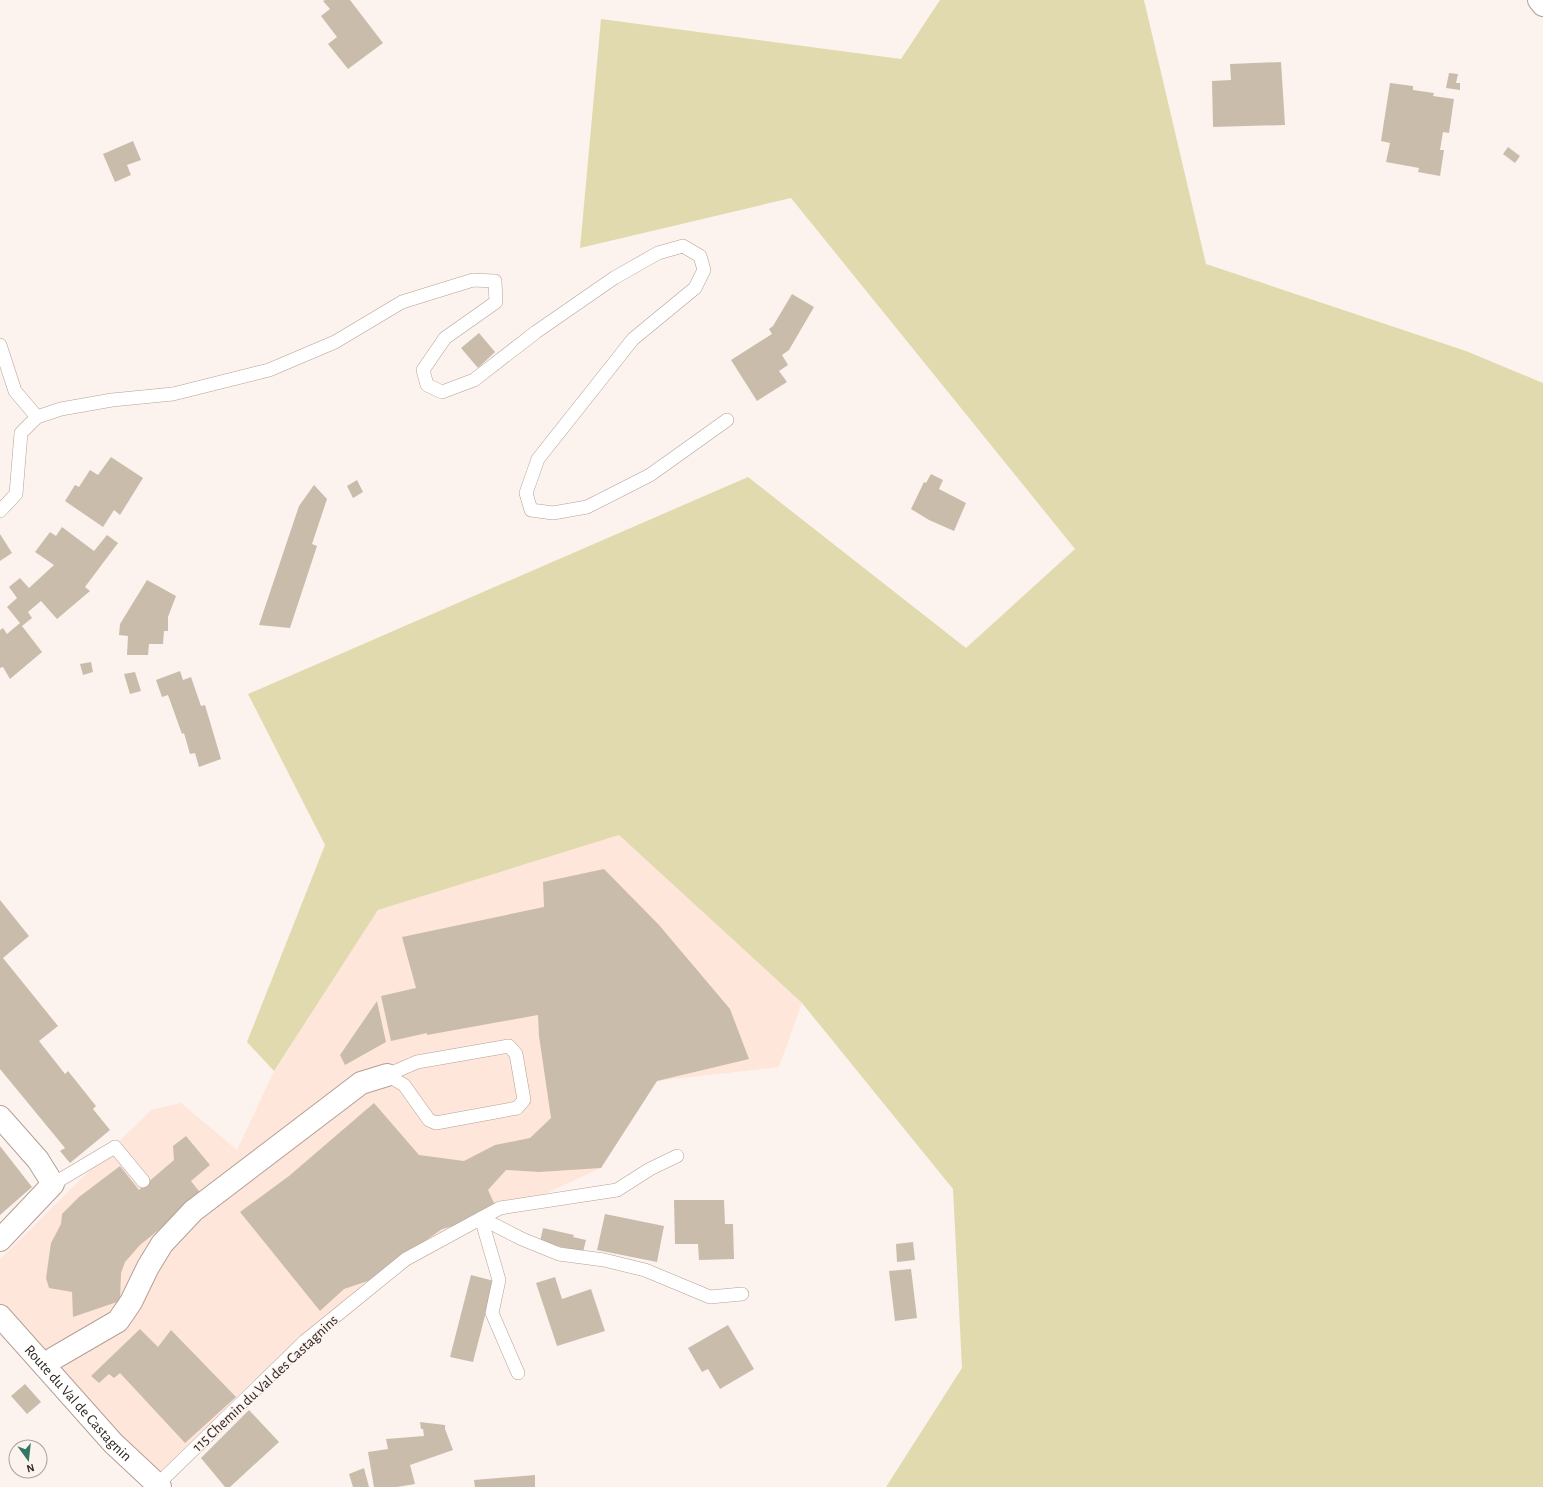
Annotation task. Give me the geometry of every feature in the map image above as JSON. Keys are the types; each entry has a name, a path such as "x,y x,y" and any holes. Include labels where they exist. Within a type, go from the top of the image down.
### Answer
{"street":[{"path":"1539,0 1543,5"},
{"path":"44,1364 118,1321 131,1302 148,1267 162,1244 193,1211 361,1083 387,1075"},
{"path":"0,1117 38,1160 52,1184 0,1240"},
{"name":"Route du Val de Castagnin","path":"0,1316 113,1443 159,1486"}],"lane":[{"path":"0,511 16,494 21,433 37,417 61,409 112,400 173,394 269,370 335,342 402,302 473,280 495,281 496,302 446,338 423,370 427,385 442,392 474,380 536,332 614,278 658,253 684,246 700,256 704,270 698,282 694,288 632,339 538,459 526,493 531,510 553,514 587,507 650,474 727,420"},
{"path":"0,345 15,391 37,417"},
{"path":"508,1046 516,1054 524,1100 517,1108 436,1123 429,1120 404,1085 387,1075 417,1062 508,1046"},
{"path":"52,1184 115,1147 143,1181"},
{"name":"115 Chemin du Val des Castagnins","path":"159,1486 304,1342 406,1259 500,1208 617,1190 650,1169 677,1156"},
{"path":"482,1218 522,1239 558,1254 604,1260 645,1270 710,1297 742,1294"},
{"path":"482,1218 499,1280 492,1313 518,1373"}],"shaded area":[{"path":"940,0 1144,0 1206,264 1466,351 1543,383 1543,1487 886,1487 962,1368 953,1189 802,1003 619,835 378,910 274,1071 247,1042 325,845 248,694 748,477 966,648 1075,549 791,198 580,248 601,19 901,59"},
{"path":"619,835 802,1003 779,1067 657,1081 601,1168 506,1212 406,1268 303,1353 165,1487 143,1487 0,1335 0,1259 151,1110 181,1103 237,1150 274,1071 378,910"}],"building":[{"path":"350,0 383,43 348,69 328,44 337,37 321,16 330,9 323,1"},
{"path":"1281,62 1285,125 1213,127 1212,81 1231,80 1230,64"},
{"path":"1449,73 1458,74 1456,83 1460,83 1460,90 1446,88"},
{"path":"1390,83 1413,86 1413,90 1434,93 1433,96 1454,99 1449,133 1443,132 1440,150 1444,150 1440,176 1418,172 1419,168 1386,162 1390,143 1381,141"},
{"path":"133,141 141,160 127,165 131,175 115,182 103,154"},
{"path":"1508,147 1520,156 1515,163 1503,154"},
{"path":"792,294 814,307 789,350 782,355 788,365 779,371 787,382 757,401 731,360 772,334 769,329 773,326"},
{"path":"479,333 495,352 478,368 461,348"},
{"path":"111,457 143,478 120,515 114,510 103,527 65,501 75,485 79,487 90,470 98,475"},
{"path":"931,474 943,480 939,489 966,503 954,531 929,520 911,509 924,482 926,483"},
{"path":"357,480 363,492 353,498 347,486"},
{"path":"314,485 327,499 312,544 317,546 290,628 259,625 299,506"},
{"path":"62,527 94,551 107,535 118,543 85,587 90,591 57,619 41,601 28,612 32,618 22,626 42,652 10,679 3,667 0,668 0,630 3,628 7,634 20,623 7,607 17,598 9,587 20,578 29,588 54,565 35,552 50,532 56,536"},
{"path":"0,534 12,553 0,561"},
{"path":"147,580 176,596 168,617 168,631 164,631 163,644 149,644 148,655 127,655 128,636 119,635 120,624"},
{"path":"91,662 93,672 83,675 80,664"},
{"path":"180,671 183,680 191,677 201,706 205,705 221,759 199,767 195,753 190,754 184,733 182,734 168,695 162,697 156,680"},
{"path":"135,672 141,691 130,694 124,674"},
{"path":"604,869 659,925 730,1009 749,1059 657,1081 601,1168 539,1172 506,1170 488,1190 495,1205 476,1220 442,1229 368,1281 344,1289 320,1311 240,1212 289,1176 374,1103 419,1155 464,1161 495,1145 530,1138 551,1118 539,1036 538,1015 427,1035 427,1033 391,1041 381,996 416,988 402,937 544,907 543,882"},
{"path":"0,900 29,936 3,958 58,1026 39,1041 65,1074 68,1071 96,1106 93,1109 110,1130 70,1163 60,1151 65,1148 0,1069"},
{"path":"377,1001 386,1042 345,1065 340,1055"},
{"path":"186,1136 210,1165 191,1181 202,1195 140,1245 125,1262 121,1273 120,1301 73,1317 72,1292 49,1288 46,1278 51,1243 61,1224 62,1214 79,1197 120,1166 139,1190 174,1160 173,1146"},
{"path":"0,1146 32,1187 0,1215"},
{"path":"674,1200 724,1200 725,1224 733,1224 734,1259 699,1260 698,1244 675,1244"},
{"path":"605,1214 664,1226 657,1262 597,1250"},
{"path":"543,1228 574,1235 573,1237 586,1240 583,1252 540,1242"},
{"path":"913,1242 915,1260 897,1262 896,1244"},
{"path":"911,1269 917,1318 895,1321 889,1271"},
{"path":"471,1275 494,1281 473,1362 450,1357"},
{"path":"555,1277 562,1299 591,1289 605,1331 557,1346 536,1283"},
{"path":"728,1325 754,1369 720,1389 708,1369 702,1372 688,1348"},
{"path":"140,1329 158,1347 171,1330 236,1397 185,1443 120,1373 114,1378 109,1374 99,1383 91,1376"},
{"path":"25,1384 41,1402 27,1414 11,1396"},
{"path":"249,1410 279,1442 230,1487 225,1487 201,1458"},
{"path":"420,1422 445,1425 445,1429 453,1450 410,1465 415,1484 397,1487 374,1487 368,1452 388,1449 386,1439 424,1436"},
{"path":"364,1468 369,1487 353,1487 349,1474"},
{"path":"535,1475 535,1487 475,1487 474,1480"}]}
